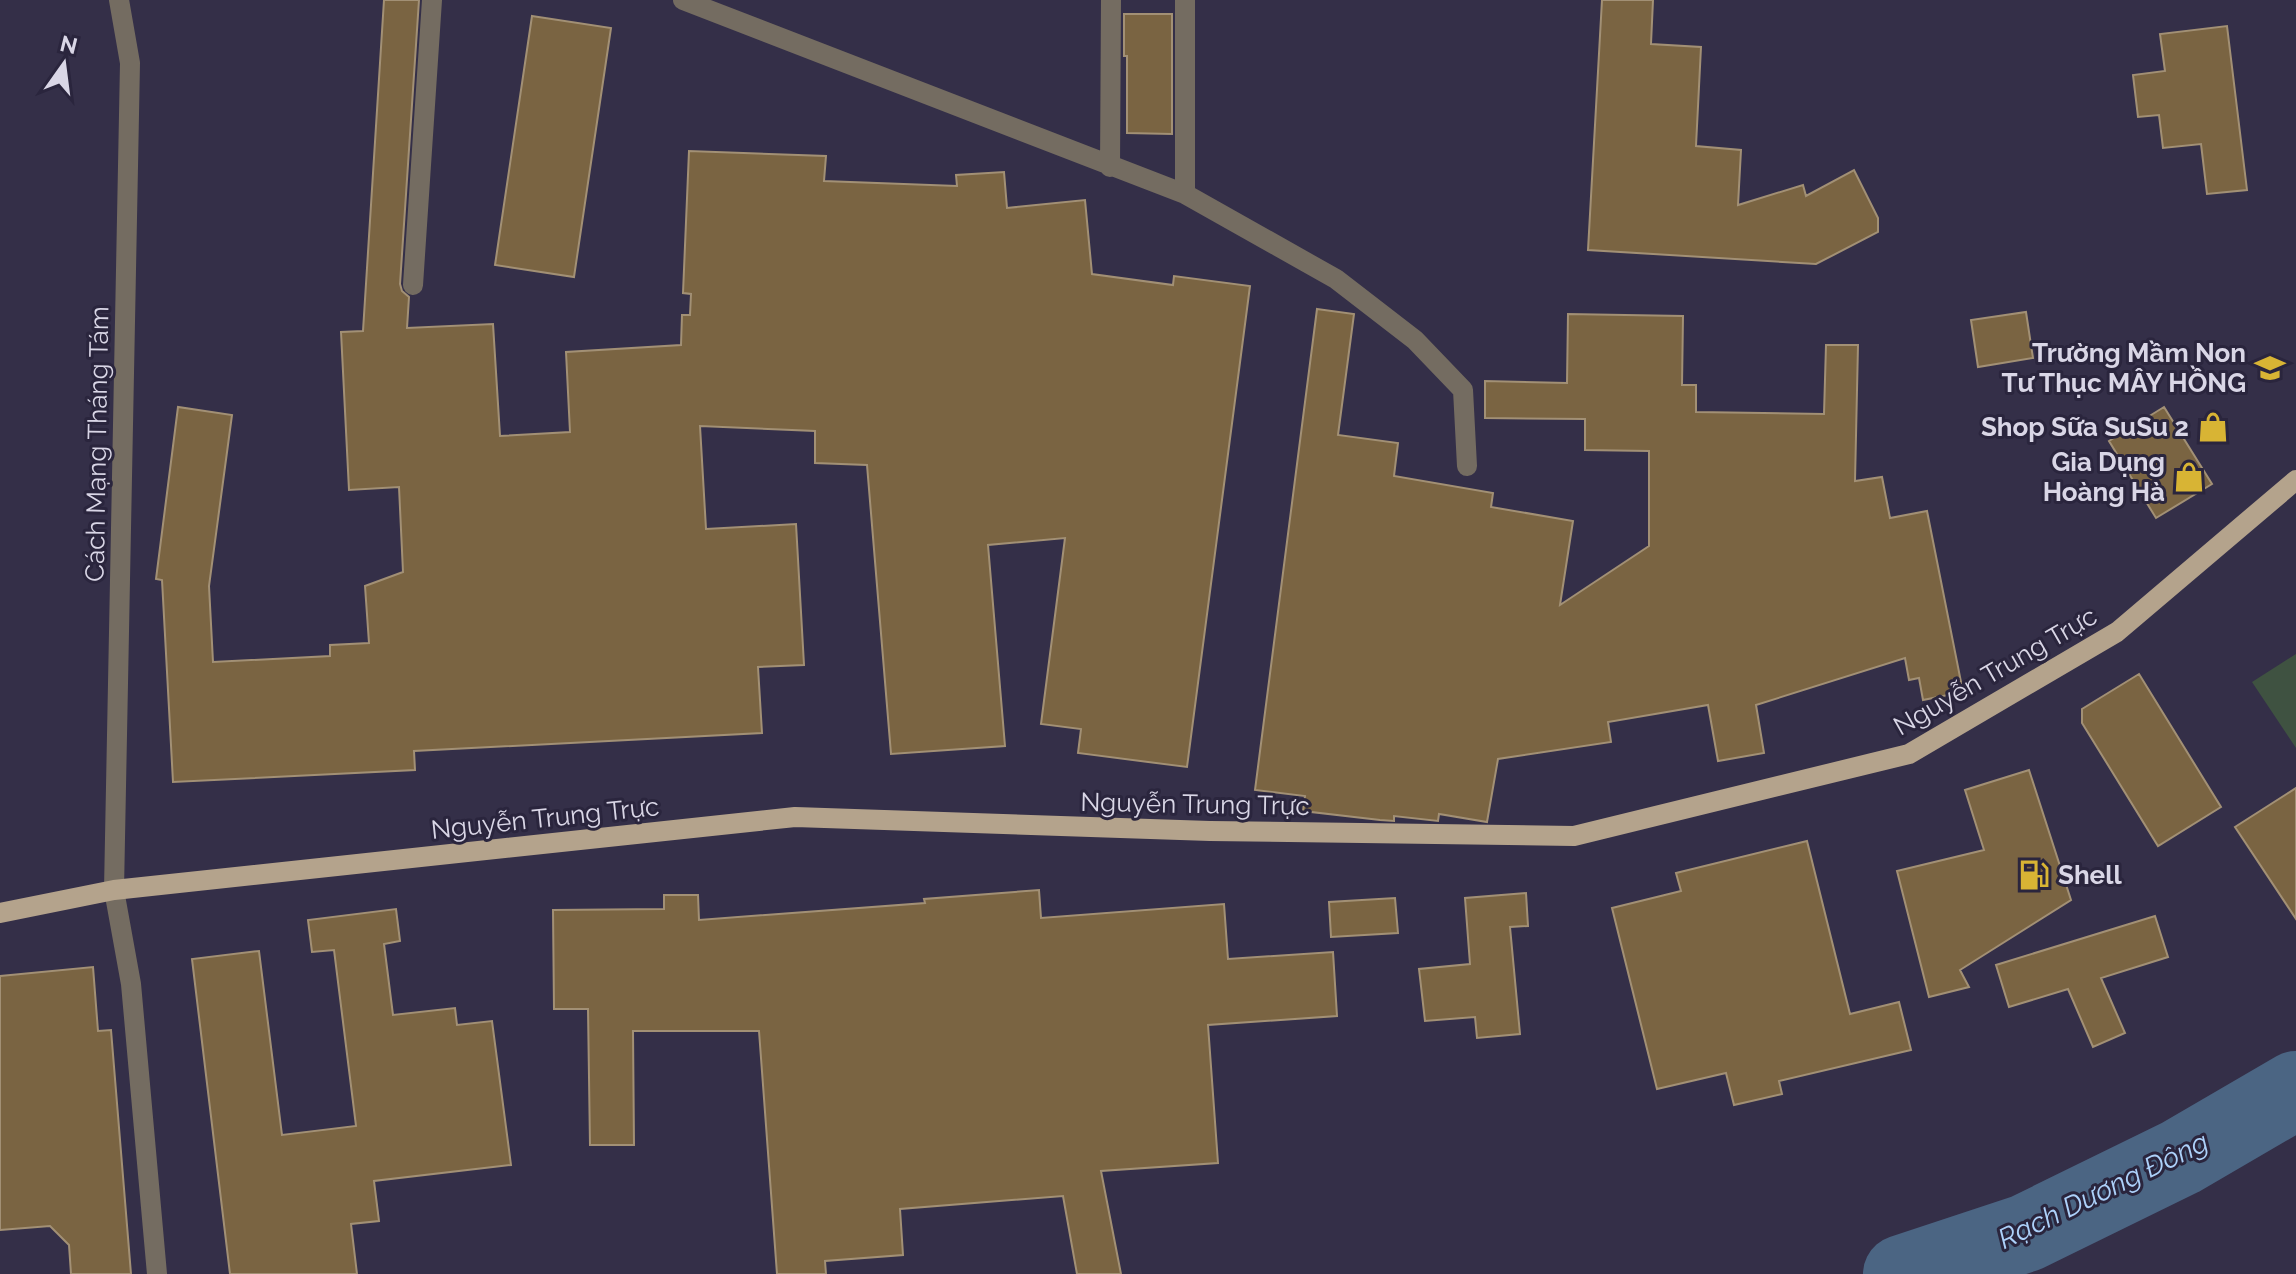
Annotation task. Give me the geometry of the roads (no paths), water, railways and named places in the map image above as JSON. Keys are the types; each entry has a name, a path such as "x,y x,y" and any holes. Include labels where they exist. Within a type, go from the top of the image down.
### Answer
{"main road":[{"name":"Nguyễn Trung Trực","path":"0,913 114,890 795,817 1210,831 1574,836 1909,754 2117,632 2296,480"}],"street":[{"name":"Cách Mạng Tháng Tám","path":"119,0 130,63 114,890 131,984 157,1274"},
{"path":"413,285 432,0"},
{"path":"683,0 1185,194 1336,279 1415,340 1463,390 1467,466"},
{"path":"1110,167 1111,0"},
{"path":"1185,0 1185,194"}],"waterway":[{"name":"Rạch Dương Đông","path":"1902,1274 2026,1233 2181,1157 2296,1090"}],"place":[{"name":"Trường Mầm Non Tư Thục MÂY HỒNG","path":"2270,368"},
{"name":"Shop Sữa SuSu 2","path":"2213,427"},
{"name":"Gia Dụng Hoàng Hà","path":"2189,477"},
{"name":"Shell","path":"2034,875"}]}
